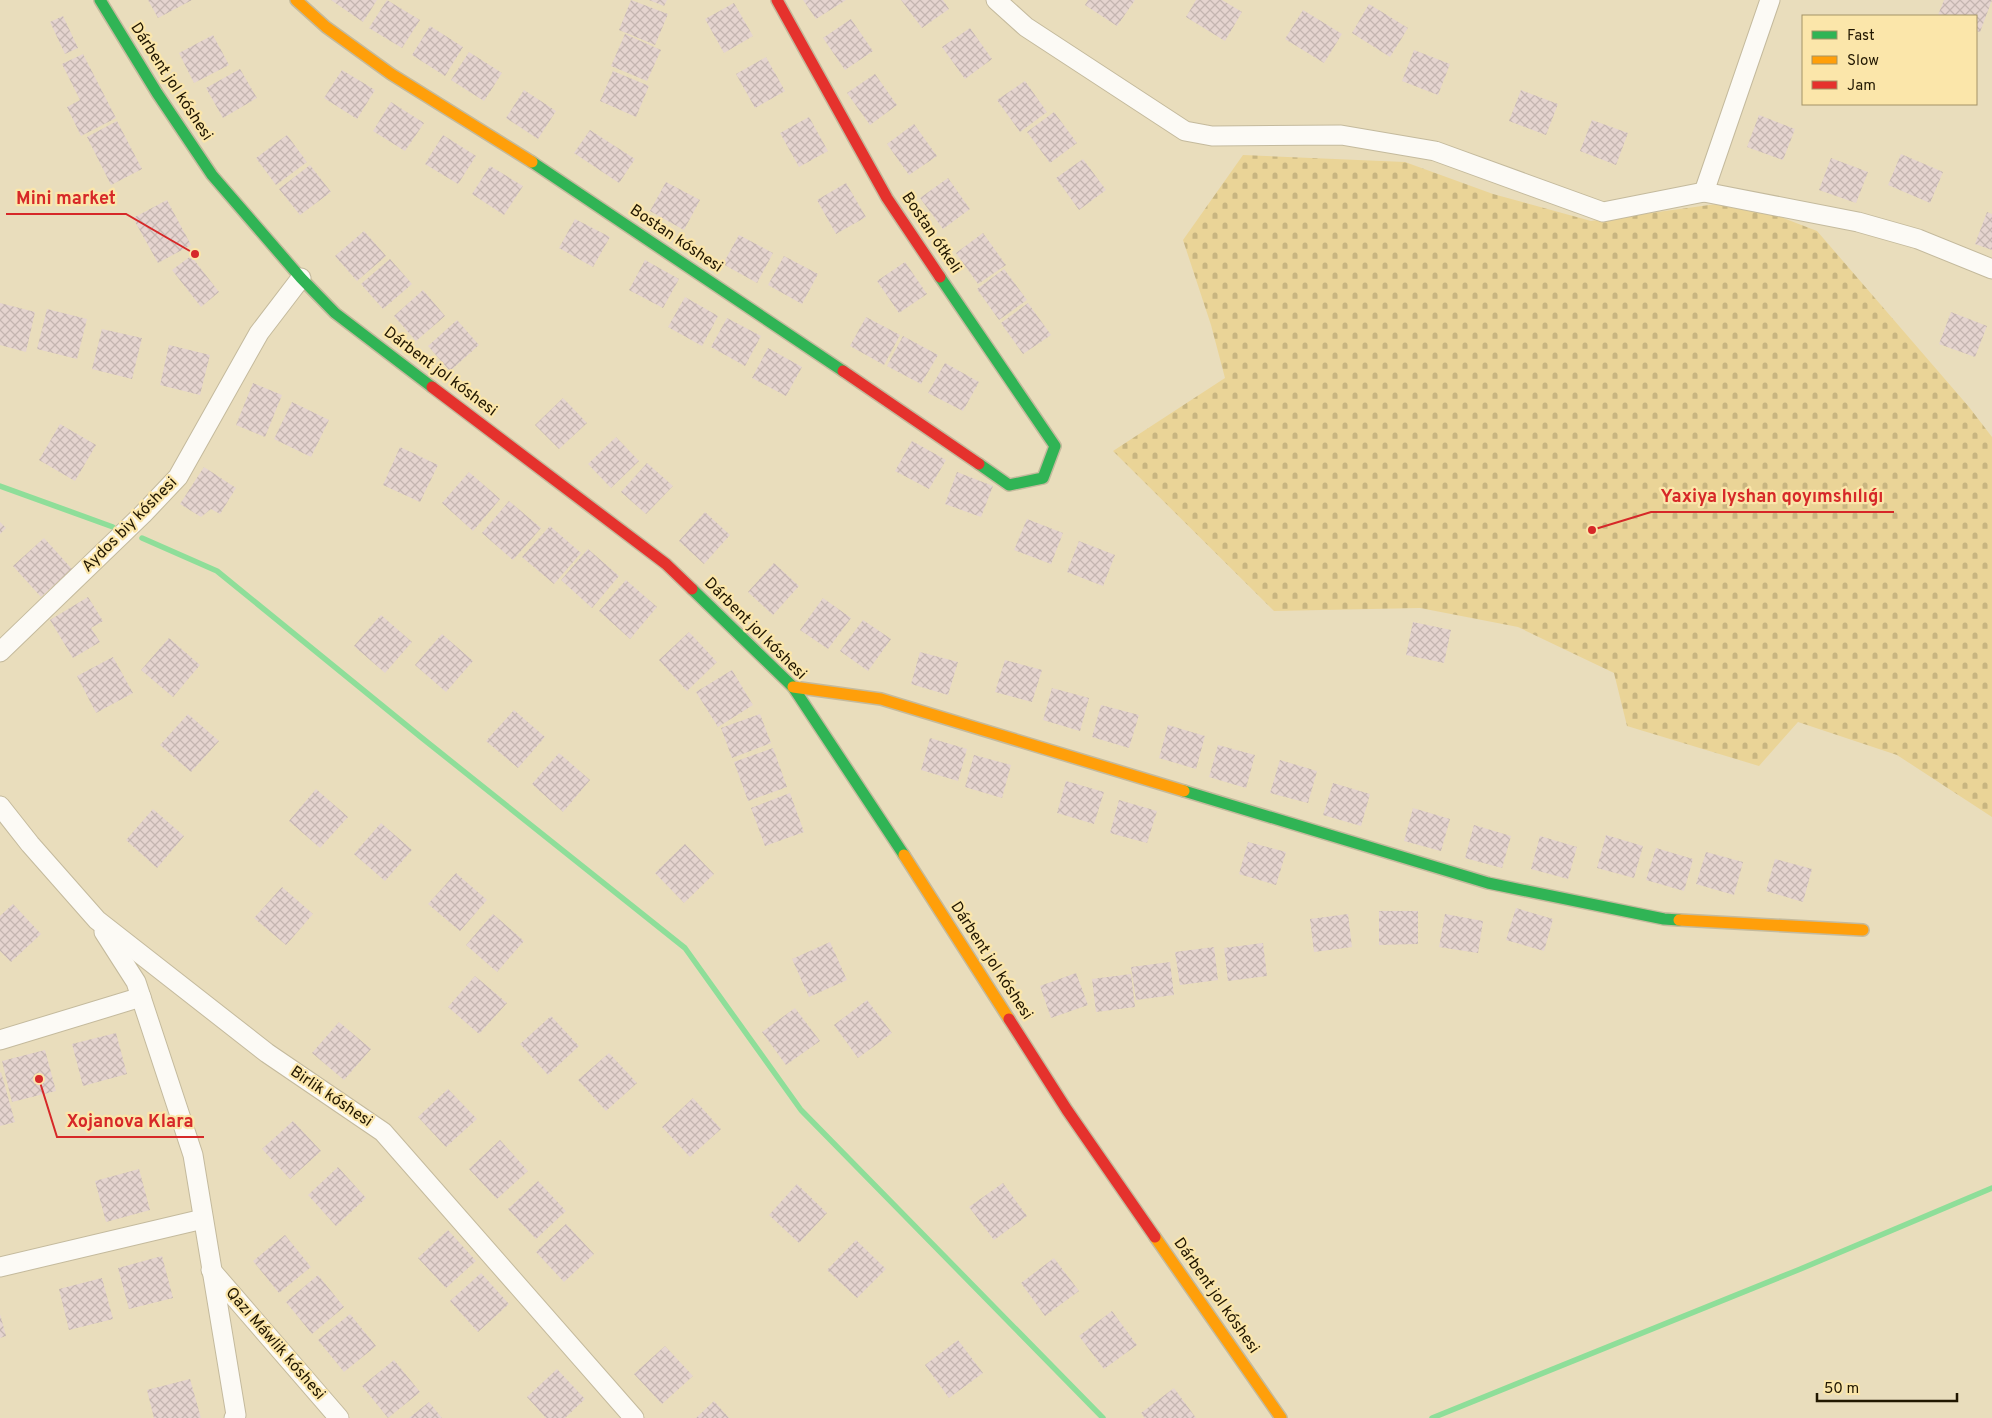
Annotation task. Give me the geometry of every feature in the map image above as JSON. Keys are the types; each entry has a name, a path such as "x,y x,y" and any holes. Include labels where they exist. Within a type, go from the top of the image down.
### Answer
{"street":[{"name":"Dárbent jol kóshesi","path":"100,0 157,93 212,175 301,278 335,313 666,564 793,687 875,810 1067,1110 1281,1418"},
{"name":"Bostan kóshesi","path":"296,0 322,25 412,90 559,179 1010,485 1043,478"},
{"name":"Bostan ótkeli","path":"777,0 888,198 1055,446 1043,478"},
{"path":"996,0 1026,27 1185,131 1212,136 1341,135 1435,151 1603,212 1704,192 1858,222 1918,239 1992,269"},
{"path":"1704,192 1770,0"},
{"name":"Aydos biy kóshesi","path":"0,652 178,478 259,333 301,278"},
{"path":"793,687 881,699 1488,883 1664,919 1863,930"},
{"name":"Birlik kóshesi","path":"0,806 30,844 97,920 267,1053 383,1132 634,1418"},
{"path":"97,920 136,982 193,1155 236,1414 234,1418"},
{"path":"0,1040 141,997"},
{"path":"0,1267 203,1219"},
{"name":"Qazı Máwlik kóshesi","path":"211,1270 339,1418"}],"green space":[{"path":"1243,155 1405,162 1493,194 1591,221 1739,201 1817,231 1969,407 1992,437 1992,817 1897,755 1798,722 1759,766 1627,726 1614,673 1518,627 1420,608 1274,611 1113,451 1225,378 1211,325 1183,240"}],"building":[{"path":"148,0 192,0 158,18"},
{"path":"331,0 377,0 363,22"},
{"path":"387,0 420,20 402,48 369,28"},
{"path":"631,0 668,14 655,45 619,30"},
{"path":"649,0 667,0 664,6"},
{"path":"803,0 846,0 816,19"},
{"path":"901,0 943,0 949,9 922,28"},
{"path":"1088,0 1135,0 1117,26 1085,5"},
{"path":"1196,0 1222,0 1242,12 1225,41 1186,17"},
{"path":"1944,0 1992,0 1980,32 1977,31 1977,15 1938,15"},
{"path":"734,3 753,36 724,53 705,19"},
{"path":"1369,4 1408,28 1390,57 1352,33"},
{"path":"1303,10 1342,34 1324,63 1285,39"},
{"path":"63,16 78,48 65,54 50,22"},
{"path":"851,19 873,51 845,70 823,38"},
{"path":"430,26 463,47 445,76 412,55"},
{"path":"970,28 992,59 965,79 942,47"},
{"path":"625,34 661,50 647,81 611,66"},
{"path":"213,35 229,65 194,83 179,53"},
{"path":"1414,50 1450,64 1438,95 1402,81"},
{"path":"469,52 502,73 484,101 451,80"},
{"path":"83,54 116,118 81,136 67,107 80,100 62,64"},
{"path":"766,57 785,91 755,108 736,74"},
{"path":"240,69 257,98 223,118 206,88"},
{"path":"342,70 375,90 357,119 324,98"},
{"path":"613,71 649,86 636,117 600,101"},
{"path":"875,74 897,105 870,125 847,93"},
{"path":"1025,81 1047,112 1020,132 997,100"},
{"path":"524,90 556,111 538,139 506,118"},
{"path":"1521,90 1558,104 1546,135 1509,121"},
{"path":"391,102 424,123 405,151 373,131"},
{"path":"1054,112 1077,143 1050,163 1027,132"},
{"path":"1759,115 1795,129 1783,160 1747,147"},
{"path":"809,117 828,151 799,167 780,133"},
{"path":"1592,120 1628,133 1616,165 1580,151"},
{"path":"117,121 142,169 111,185 87,137"},
{"path":"914,124 937,156 909,175 887,144"},
{"path":"590,130 635,159 619,183 574,153"},
{"path":"287,135 307,162 276,185 256,158"},
{"path":"443,135 476,156 458,184 425,164"},
{"path":"1901,154 1943,172 1930,203 1888,185"},
{"path":"1831,158 1868,172 1856,203 1819,190"},
{"path":"1083,159 1106,190 1079,210 1056,178"},
{"path":"310,165 331,192 300,215 279,189"},
{"path":"490,166 523,186 504,215 472,194"},
{"path":"948,178 970,209 943,229 920,198"},
{"path":"666,182 700,200 684,230 650,211"},
{"path":"846,183 866,217 836,234 817,200"},
{"path":"167,200 191,245 158,263 133,218"},
{"path":"1987,212 1992,214 1992,250 1975,244"},
{"path":"575,219 610,237 593,267 559,248"},
{"path":"364,231 386,256 357,281 335,256"},
{"path":"983,233 1006,265 978,284 956,253"},
{"path":"739,235 773,253 757,283 723,264"},
{"path":"191,256 219,292 201,307 172,270"},
{"path":"784,256 818,274 802,304 768,285"},
{"path":"390,259 412,284 383,309 361,284"},
{"path":"645,260 679,279 663,308 629,290"},
{"path":"905,262 927,294 899,313 877,281"},
{"path":"1004,269 1027,300 999,320 977,289"},
{"path":"423,290 445,316 416,341 394,316"},
{"path":"685,297 718,316 702,346 668,327"},
{"path":"0,303 35,312 26,352 0,345"},
{"path":"1028,303 1051,335 1023,354 1001,323"},
{"path":"47,309 87,319 77,359 37,349"},
{"path":"1951,312 1987,326 1975,357 1939,344"},
{"path":"866,317 900,335 884,365 850,346"},
{"path":"727,318 761,336 745,366 711,347"},
{"path":"457,320 479,345 450,371 428,346"},
{"path":"102,329 142,338 132,379 92,369"},
{"path":"903,336 938,355 921,384 887,366"},
{"path":"169,345 210,355 200,395 160,385"},
{"path":"768,348 802,367 786,396 752,378"},
{"path":"945,363 979,382 963,411 928,393"},
{"path":"253,383 282,395 265,437 236,425"},
{"path":"563,398 587,423 559,449 535,425"},
{"path":"292,402 329,420 311,457 274,439"},
{"path":"60,424 96,445 75,481 39,460"},
{"path":"616,437 639,461 611,488 588,464"},
{"path":"912,441 946,460 929,489 895,471"},
{"path":"400,447 438,465 420,502 383,485"},
{"path":"647,463 673,486 646,514 621,492"},
{"path":"204,467 236,488 220,514 211,509 201,517 180,504"},
{"path":"469,472 500,499 473,531 442,503"},
{"path":"957,472 993,486 981,517 945,504"},
{"path":"509,501 541,528 513,560 482,533"},
{"path":"705,512 730,535 704,564 679,541"},
{"path":"1027,519 1063,533 1051,564 1014,550"},
{"path":"0,522 6,528 0,534"},
{"path":"550,526 581,553 554,584 522,557"},
{"path":"44,538 72,569 41,597 13,566"},
{"path":"1079,541 1115,555 1103,586 1067,572"},
{"path":"588,549 619,576 592,608 561,580"},
{"path":"774,563 799,586 773,615 748,592"},
{"path":"626,580 657,607 630,639 599,611"},
{"path":"88,597 103,621 91,628 100,642 73,658 50,620"},
{"path":"823,598 851,618 828,649 800,630"},
{"path":"381,615 412,642 385,673 354,646"},
{"path":"863,620 891,639 868,671 840,651"},
{"path":"1413,622 1451,630 1444,663 1406,655"},
{"path":"689,632 717,662 687,691 659,660"},
{"path":"442,634 473,661 446,692 415,665"},
{"path":"169,638 200,665 173,697 141,670"},
{"path":"920,652 958,662 948,695 911,684"},
{"path":"113,657 133,693 96,713 77,676"},
{"path":"1005,660 1042,670 1032,702 995,692"},
{"path":"732,670 753,705 718,727 696,692"},
{"path":"1052,688 1089,698 1080,731 1043,720"},
{"path":"1101,705 1139,715 1129,748 1092,737"},
{"path":"514,710 545,737 518,768 486,741"},
{"path":"188,714 219,741 191,772 160,745"},
{"path":"760,714 771,743 732,758 721,728"},
{"path":"1168,725 1205,736 1196,769 1159,758"},
{"path":"930,738 967,749 958,781 921,770"},
{"path":"1218,745 1255,755 1246,788 1209,777"},
{"path":"773,748 787,787 748,801 734,762"},
{"path":"559,753 590,780 563,812 532,784"},
{"path":"974,755 1011,765 1002,798 965,787"},
{"path":"1280,760 1317,771 1308,803 1270,793"},
{"path":"1066,781 1104,792 1094,824 1057,813"},
{"path":"1333,783 1370,794 1361,826 1323,815"},
{"path":"316,789 348,817 320,848 289,821"},
{"path":"790,793 804,832 765,846 751,808"},
{"path":"1119,800 1157,811 1147,843 1110,833"},
{"path":"1413,808 1450,819 1441,851 1404,841"},
{"path":"153,809 184,836 157,868 126,840"},
{"path":"381,823 412,850 385,881 354,854"},
{"path":"1474,825 1511,836 1502,868 1465,858"},
{"path":"1606,835 1643,846 1634,878 1597,868"},
{"path":"1540,836 1577,847 1568,879 1531,869"},
{"path":"1248,842 1286,852 1276,885 1239,874"},
{"path":"685,844 714,874 684,903 655,873"},
{"path":"1656,848 1693,859 1684,891 1646,880"},
{"path":"1706,852 1743,862 1734,895 1696,884"},
{"path":"1775,859 1812,869 1803,902 1766,891"},
{"path":"456,873 487,900 460,931 428,904"},
{"path":"282,887 313,914 286,945 254,918"},
{"path":"13,904 41,934 11,962 0,951 0,916"},
{"path":"1516,908 1553,919 1544,951 1506,940"},
{"path":"1379,911 1418,911 1418,944 1379,945"},
{"path":"493,914 524,941 497,972 466,945"},
{"path":"1348,914 1352,947 1314,952 1310,919"},
{"path":"1445,914 1483,921 1478,953 1439,947"},
{"path":"830,942 847,980 809,997 792,959"},
{"path":"1263,943 1267,976 1228,981 1224,948"},
{"path":"1214,947 1218,980 1180,985 1175,952"},
{"path":"1170,962 1174,995 1136,1000 1131,967"},
{"path":"1076,973 1088,1005 1051,1018 1040,986"},
{"path":"1131,974 1135,1007 1096,1012 1092,979"},
{"path":"475,976 507,1003 479,1034 448,1007"},
{"path":"867,1000 892,1033 858,1058 834,1025"},
{"path":"795,1008 820,1041 786,1065 762,1032"},
{"path":"551,1016 579,1046 548,1075 520,1044"},
{"path":"339,1022 371,1049 344,1080 312,1053"},
{"path":"116,1033 127,1074 83,1086 72,1044"},
{"path":"45,1050 56,1091 12,1102 2,1061"},
{"path":"609,1053 637,1083 606,1111 578,1080"},
{"path":"0,1073 15,1122 0,1126"},
{"path":"448,1089 477,1119 446,1147 418,1117"},
{"path":"693,1098 721,1129 690,1157 662,1127"},
{"path":"293,1121 321,1151 290,1179 262,1149"},
{"path":"500,1140 528,1171 497,1199 469,1169"},
{"path":"338,1167 366,1198 336,1226 308,1195"},
{"path":"139,1169 150,1210 106,1222 95,1181"},
{"path":"538,1181 566,1211 536,1239 508,1209"},
{"path":"1003,1183 1027,1216 994,1240 969,1207"},
{"path":"797,1184 827,1213 799,1243 769,1215"},
{"path":"566,1224 594,1254 564,1282 536,1252"},
{"path":"448,1230 476,1261 446,1288 418,1258"},
{"path":"285,1235 311,1267 279,1293 253,1261"},
{"path":"856,1240 886,1269 857,1298 827,1270"},
{"path":"162,1256 173,1298 129,1309 118,1268"},
{"path":"1054,1258 1079,1291 1045,1316 1021,1283"},
{"path":"481,1273 509,1304 478,1332 450,1301"},
{"path":"318,1275 344,1307 312,1334 286,1302"},
{"path":"102,1278 113,1319 69,1330 59,1289"},
{"path":"1112,1311 1137,1345 1104,1369 1079,1336"},
{"path":"0,1314 6,1336 0,1338"},
{"path":"350,1314 376,1346 344,1372 318,1340"},
{"path":"958,1340 983,1373 949,1398 925,1365"},
{"path":"665,1346 693,1376 662,1404 634,1374"},
{"path":"394,1360 420,1392 388,1418 362,1386"},
{"path":"557,1369 585,1399 565,1418 546,1418 527,1397"},
{"path":"190,1379 201,1418 154,1418 147,1390"},
{"path":"1174,1388 1196,1418 1145,1418 1141,1413"},
{"path":"714,1401 729,1418 696,1418"},
{"path":"429,1402 442,1418 409,1418"}],"waterway":[{"path":"0,486 113,527"},
{"path":"142,538 217,571 685,948 801,1110 1103,1418"},
{"path":"1432,1418 1798,1270 1992,1188"}],"traffic: fast":[{"path":"100,0 157,93 212,175 301,278 335,313 432,387"},
{"path":"532,162 843,371"},
{"path":"940,277 1055,446 1043,478 1009,485 979,464"},
{"path":"692,589 793,687 904,855"},
{"path":"1184,791 1488,883 1664,919 1679,920"}],"traffic: slow":[{"path":"296,0 326,27 391,74 532,162"},
{"path":"793,687 881,699 1184,791"},
{"path":"904,855 1009,1019"},
{"path":"1679,920 1863,930"},
{"path":"1155,1237 1281,1418"}],"traffic: jam":[{"path":"777,0 887,198 940,277"},
{"path":"843,371 979,464"},
{"path":"432,387 666,564 692,589"},
{"path":"1009,1019 1067,1110 1155,1237"}],"place":[{"name":"Mini market","path":"195,254"},
{"name":"Yaxiya Iyshan qoyımshılıǵı","path":"1592,530"},
{"name":"Xojanova Klara","path":"39,1079"}]}
